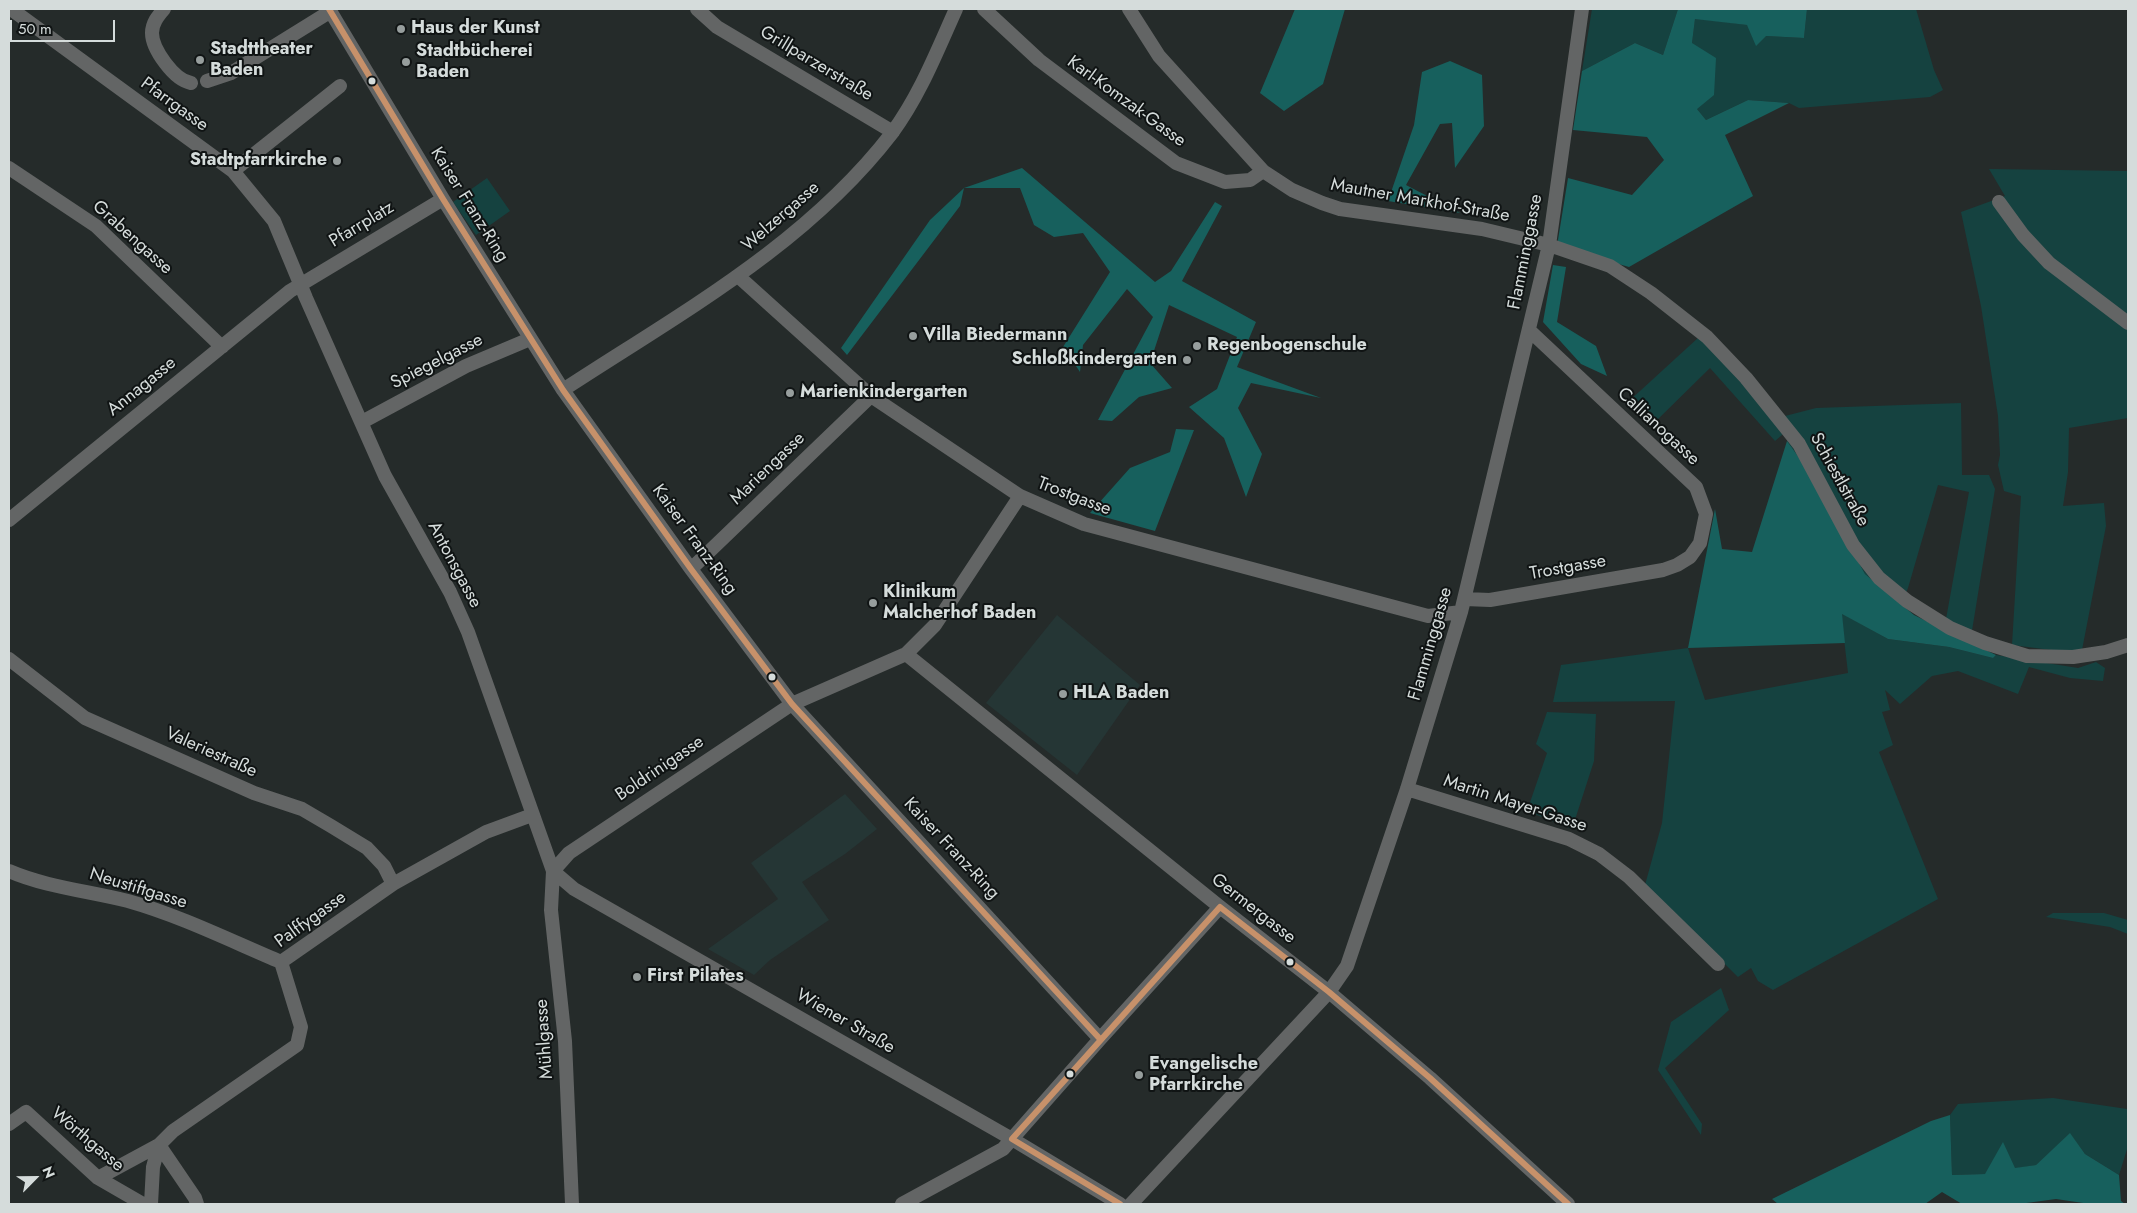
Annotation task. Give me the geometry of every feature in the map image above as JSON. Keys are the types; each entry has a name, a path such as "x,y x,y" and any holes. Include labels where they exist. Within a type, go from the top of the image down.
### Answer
{"street":[{"name":"Pfarrgasse","path":"11,9 233,171 274,221 300,284"},
{"path":"164,9 153,25 153,41 172,72 182,81 191,83"},
{"name":"Grillparzerstraße","path":"698,9 718,27 892,132"},
{"name":"Welzergasse","path":"563,390 738,276 774,250 858,173 892,132 919,90 956,9"},
{"name":"Karl-Komzak-Gasse","path":"984,9 1039,60 1176,163 1225,182 1250,180 1263,171"},
{"name":"Mautner Markhof-Straße","path":"1129,9 1159,56 1263,171 1292,190 1335,207 1482,229 1549,244"},
{"name":"Flamminggasse","path":"1131,1204 1329,992 1347,966 1407,789 1463,606 1530,331 1549,244 1582,9"},
{"path":"207,81 231,73 330,10"},
{"name":"Kaiser Franz-Ring","path":"330,10 443,199 563,390 792,704 1100,1039"},
{"path":"233,171 340,86"},
{"name":"Grabengasse","path":"9,168 96,226 222,347"},
{"name":"Pfarrplatz","path":"300,284 443,199"},
{"path":"1999,202 2023,235 2049,263 2128,323"},
{"name":"Schiestlstraße","path":"1549,244 1610,266 1651,293 1708,337 1778,416 1799,444 1853,545 1880,578 1907,601 1950,628 1985,643 2027,656 2073,658 2106,652 2128,645"},
{"name":"Trostgasse","path":"738,276 871,396 1020,496 1084,524 1428,616 1490,600 1663,570 1677,565"},
{"name":"Annagasse","path":"9,520 300,284"},
{"name":"Antonsgasse","path":"300,284 385,476 450,592 464,624 553,871"},
{"name":"Callianogasse","path":"1530,331 1696,487 1706,514 1700,542 1690,557 1677,565"},
{"name":"Spiegelgasse","path":"362,422 466,366 530,339"},
{"name":"Mariengasse","path":"692,569 871,396"},
{"path":"906,654 935,625 1020,496"},
{"name":"Boldrinigasse","path":"553,871 569,853 792,704 906,654"},
{"name":"Germergasse","path":"906,654 1220,907 1329,992 1430,1078 1568,1204"},
{"name":"Valeriestraße","path":"9,659 86,718 254,793 302,810 331,826 367,848 384,866 393,884"},
{"name":"Martin Mayer-Gasse","path":"1407,789 1569,839 1599,854 1629,877 1718,964"},
{"name":"Palffygasse","path":"98,1178 159,1145 173,1131 297,1045 301,1027 281,962 393,884 486,832 532,814"},
{"name":"Neustiftgasse","path":"9,871 25,878 127,901 157,910 281,962"},
{"name":"Wiener Straße","path":"553,871 574,889 1012,1139 1120,1204"},
{"name":"Mühlgasse","path":"553,871 551,910 565,1041 572,1204"},
{"path":"902,1204 1003,1149 1220,907"},
{"name":"Wörthgasse","path":"9,1124 26,1112 98,1178 143,1204"},
{"path":"150,1204 153,1167 159,1145"},
{"path":"159,1145 195,1198 197,1204"}],"shaded area":[{"path":"1295,9 1345,9 1323,84 1284,111 1260,93"},
{"path":"1592,9 1678,9 1663,55 1635,43 1582,71"},
{"path":"1678,9 1807,9 1804,38 1766,36 1756,46 1747,25 1695,19 1692,43 1716,58 1714,95 1697,109 1706,120 1748,100 1789,103 1725,135 1753,196 1629,267 1557,246 1568,178 1632,195 1664,160 1647,137 1573,130 1582,71 1635,43 1663,55"},
{"path":"1807,9 1916,9 1934,70 1943,90 1930,97 1799,108 1789,103 1748,100 1706,120 1697,109 1692,43 1695,18 1747,25 1766,36 1804,38"},
{"path":"1450,61 1482,75 1484,126 1455,168 1452,123 1440,124 1406,185 1460,213 1388,201 1414,125 1422,72"},
{"path":"1022,168 1155,282 1171,271 1215,202 1222,206 1182,281 1256,322 1237,367 1321,398 1251,383 1238,408 1262,454 1246,497 1224,438 1189,407 1217,389 1237,337 1169,305 1150,363 1172,388 1139,397 1112,421 1098,420 1153,317 1127,289 1083,345 1080,372 1063,347 1110,272 1083,233 1054,237 1034,225 1020,188 964,188"},
{"path":"1989,169 2128,171 2128,418 2069,428 2068,472 2063,506 2104,503 2106,526 2082,650 2059,651 2012,645 2021,496 2004,491 1998,465 2000,455 1998,416 1981,306 1961,212 2005,196"},
{"path":"487,178 510,211 476,235 453,202"},
{"path":"964,188 960,206 847,355 841,348 930,220"},
{"path":"1553,265 1566,267 1557,322 1596,346 1607,376 1581,364 1543,322"},
{"path":"1699,337 1744,382 1784,429 1782,435 1775,441 1710,368 1652,425 1628,402"},
{"path":"1961,403 1962,475 1989,475 1995,489 1970,643 1944,630 1969,492 1938,485 1908,588 1901,604 1865,574 1805,466 1787,441 1785,416 1816,408"},
{"path":"1176,429 1194,430 1155,531 1090,513 1130,468 1170,452"},
{"path":"1787,441 1805,466 1865,574 1914,615 1996,655 1993,658 1949,647 1888,639 1842,614 1845,643 1688,648 1715,509 1722,549 1752,552"},
{"path":"1841,613 1888,639 1949,647 1993,658 1996,655 2078,668 2096,662 2105,668 2103,681 2070,678 2029,667 2018,694 1958,671 1932,676 1900,704 1885,690 1890,710 1882,712 1893,745 1879,752 1938,899 1773,990 1758,981 1751,968 1738,977 1645,885 1662,823 1675,701 1553,702 1561,665 1688,648 1705,700 1848,673"},
{"name":"HLA Baden","path":"1057,615 1140,685 1077,775 986,703"},
{"path":"1547,712 1596,714 1594,761 1572,829 1527,811 1547,753 1536,744"},
{"path":"845,794 877,829 845,854 802,882 829,920 770,960 754,975 708,949 778,899 751,863"},
{"path":"2053,913 2104,913 2128,920 2128,934 2110,927 2046,917"},
{"path":"1721,988 1729,1010 1665,1068 1702,1124 1701,1135 1658,1070 1671,1022"},
{"path":"2053,1098 2127,1109 2128,1146 2119,1175 2085,1154 2070,1134 2036,1165 1985,1174 1952,1175 1950,1115 1958,1104"},
{"path":"1950,1115 1952,1175 1985,1174 2003,1142 2015,1168 2036,1165 2070,1133 2085,1154 2119,1175 2121,1201 2125,1204 2090,1204 2056,1199 2019,1204 1962,1204 1942,1192 1925,1204 1778,1204 1772,1199 1931,1121"}],"transit line":[{"path":"329,9 443,199 563,390 691,569 792,704 1100,1039"},
{"path":"1120,1204 1012,1139 1220,907 1329,992 1430,1078 1568,1204"}],"place":[{"name":"Haus der Kunst","path":"401,29"},
{"name":"Stadttheater Baden","path":"200,60"},
{"name":"Stadtbücherei Baden","path":"406,62"},
{"name":"Stadtpfarrkirche","path":"337,161"},
{"name":"Villa Biedermann","path":"913,336"},
{"name":"Regenbogenschule","path":"1197,346"},
{"name":"Schloßkindergarten","path":"1187,360"},
{"name":"Marienkindergarten","path":"790,393"},
{"name":"Klinikum Malcherhof Baden","path":"873,603"},
{"name":"HLA Baden","path":"1063,694"},
{"name":"First Pilates","path":"637,977"},
{"name":"Evangelische Pfarrkirche","path":"1139,1075"}]}
